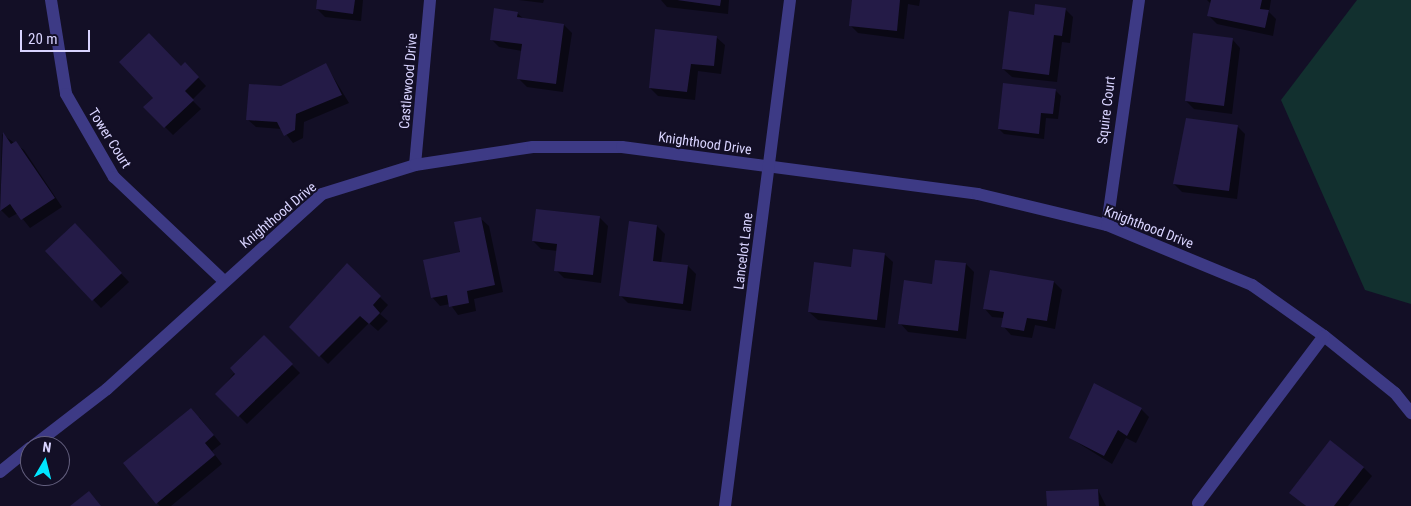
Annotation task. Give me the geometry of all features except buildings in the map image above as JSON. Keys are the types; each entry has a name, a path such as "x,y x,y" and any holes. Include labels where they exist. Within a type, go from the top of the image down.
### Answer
{"street":[{"name":"Tower Court","path":"51,0 66,94 114,177 224,281"},
{"name":"Castlewood Drive","path":"415,165 430,0"},
{"name":"Lancelot Lane","path":"725,506 790,0"},
{"name":"Squire Court","path":"1107,225 1139,0"},
{"name":"Knighthood Drive","path":"46,436 107,389 322,194 415,165 532,147 622,147 768,168 978,194 1107,225 1252,285 1324,336 1394,393 1411,413"},
{"path":"1198,503 1324,336"},
{"path":"0,472 20,456"}],"green space":[{"path":"1357,0 1411,0 1411,304 1365,290 1281,100"}]}
